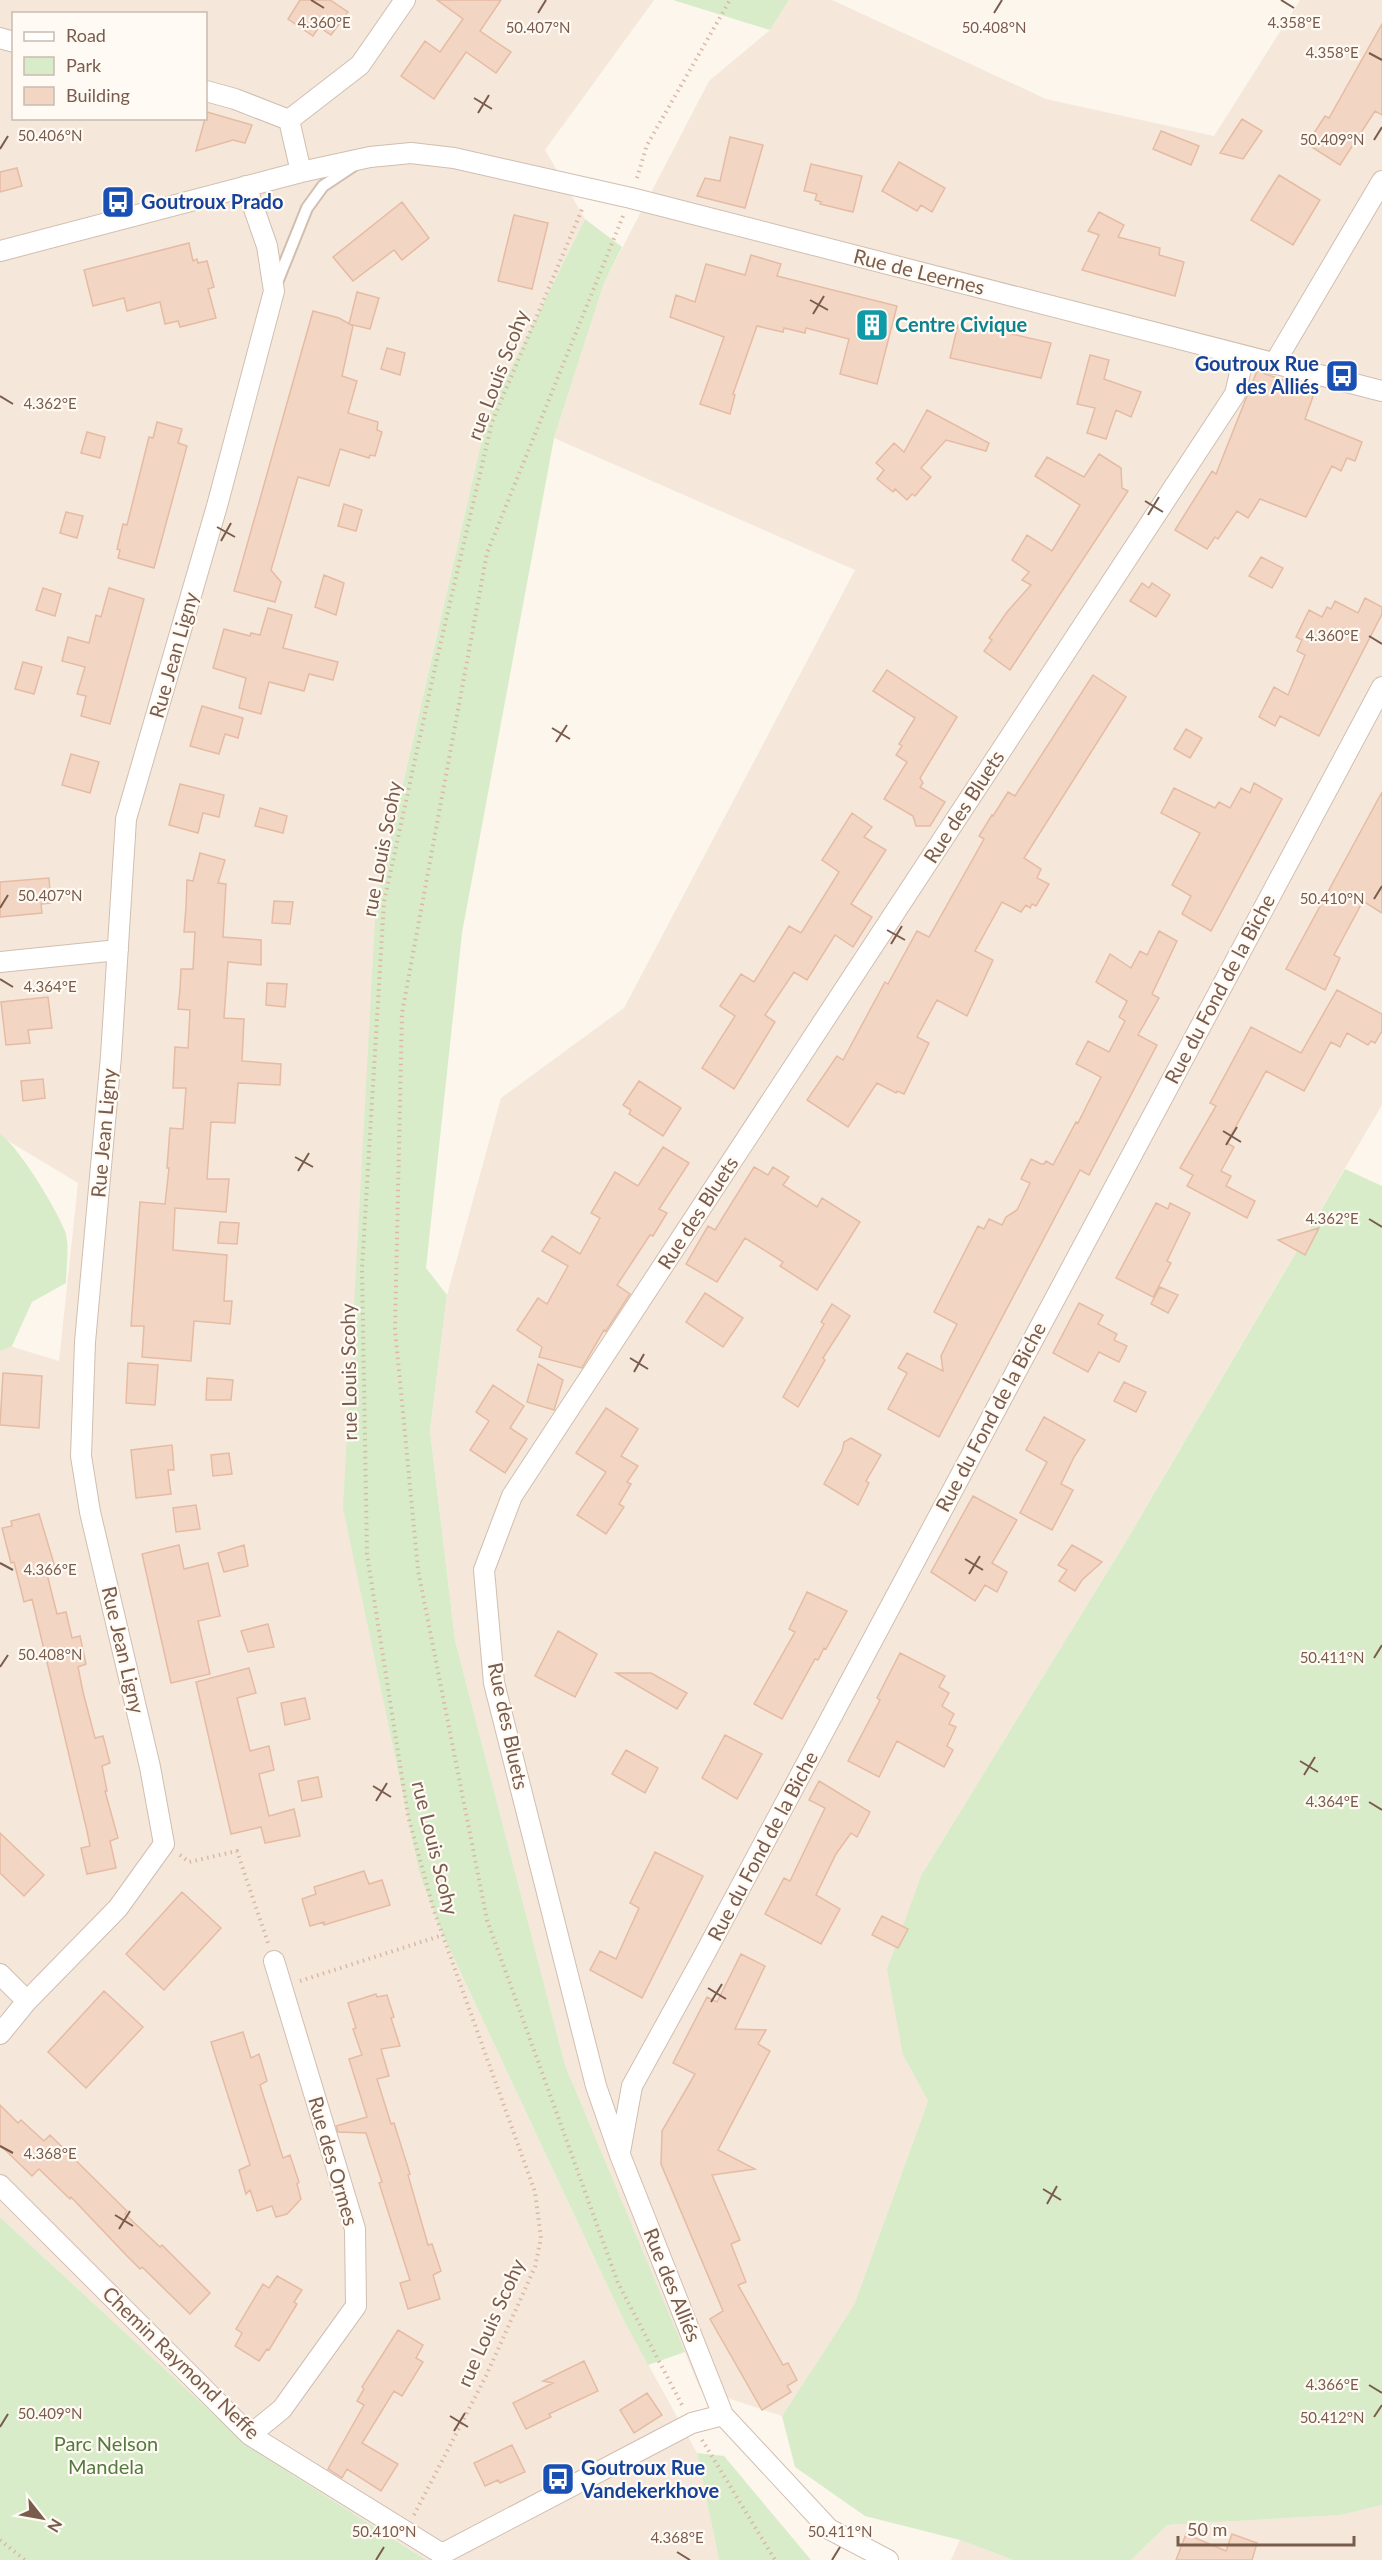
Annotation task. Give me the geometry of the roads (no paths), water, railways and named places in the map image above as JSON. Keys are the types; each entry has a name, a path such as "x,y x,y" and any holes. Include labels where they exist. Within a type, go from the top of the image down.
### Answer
{"street":[{"path":"289,120 360,65 405,0"},
{"path":"207,92 235,99 289,120"},
{"path":"289,120 301,172"},
{"name":"Rue de Leernes","path":"0,251 301,172 370,157 411,153 454,158 631,198 1382,391"},
{"path":"1274,363 1382,181"},
{"name":"Rue Jean Ligny","path":"27,2001 118,1908 164,1844 150,1767 90,1512 81,1456 85,1342 111,1056 126,819 217,506 274,291 267,246 246,186"},
{"name":"Rue des Bluets","path":"620,2155 596,2086 494,1683 484,1570 512,1496 1235,394 1244,356"},
{"name":"Rue du Fond de la Biche","path":"620,2155 632,2086 714,1938 1382,687"},
{"path":"0,962 118,950"},
{"name":"Rue des Ormes","path":"250,2435 282,2409 356,2306 354,2229 274,1961"},
{"path":"0,1974 27,2001 0,2034"},
{"name":"Rue des Alliés","path":"620,2155 723,2415"},
{"name":"Chemin Raymond Neffe","path":"0,2185 250,2435 405,2531 442,2557"},
{"path":"442,2557 692,2423 723,2415 829,2529 888,2560"}],"lane":[{"path":"274,291 307,208 323,186 370,157"}],"place":[{"name":"Goutroux Prado","path":"118,202"},
{"name":"Centre Civique","path":"872,325"},
{"name":"Goutroux Rue des Alliés","path":"1342,376"},
{"name":"Goutroux Rue Vandekerkhove","path":"558,2479"}],"park label":[{"name":"Parc Nelson Mandela","path":"106,2456"}]}
